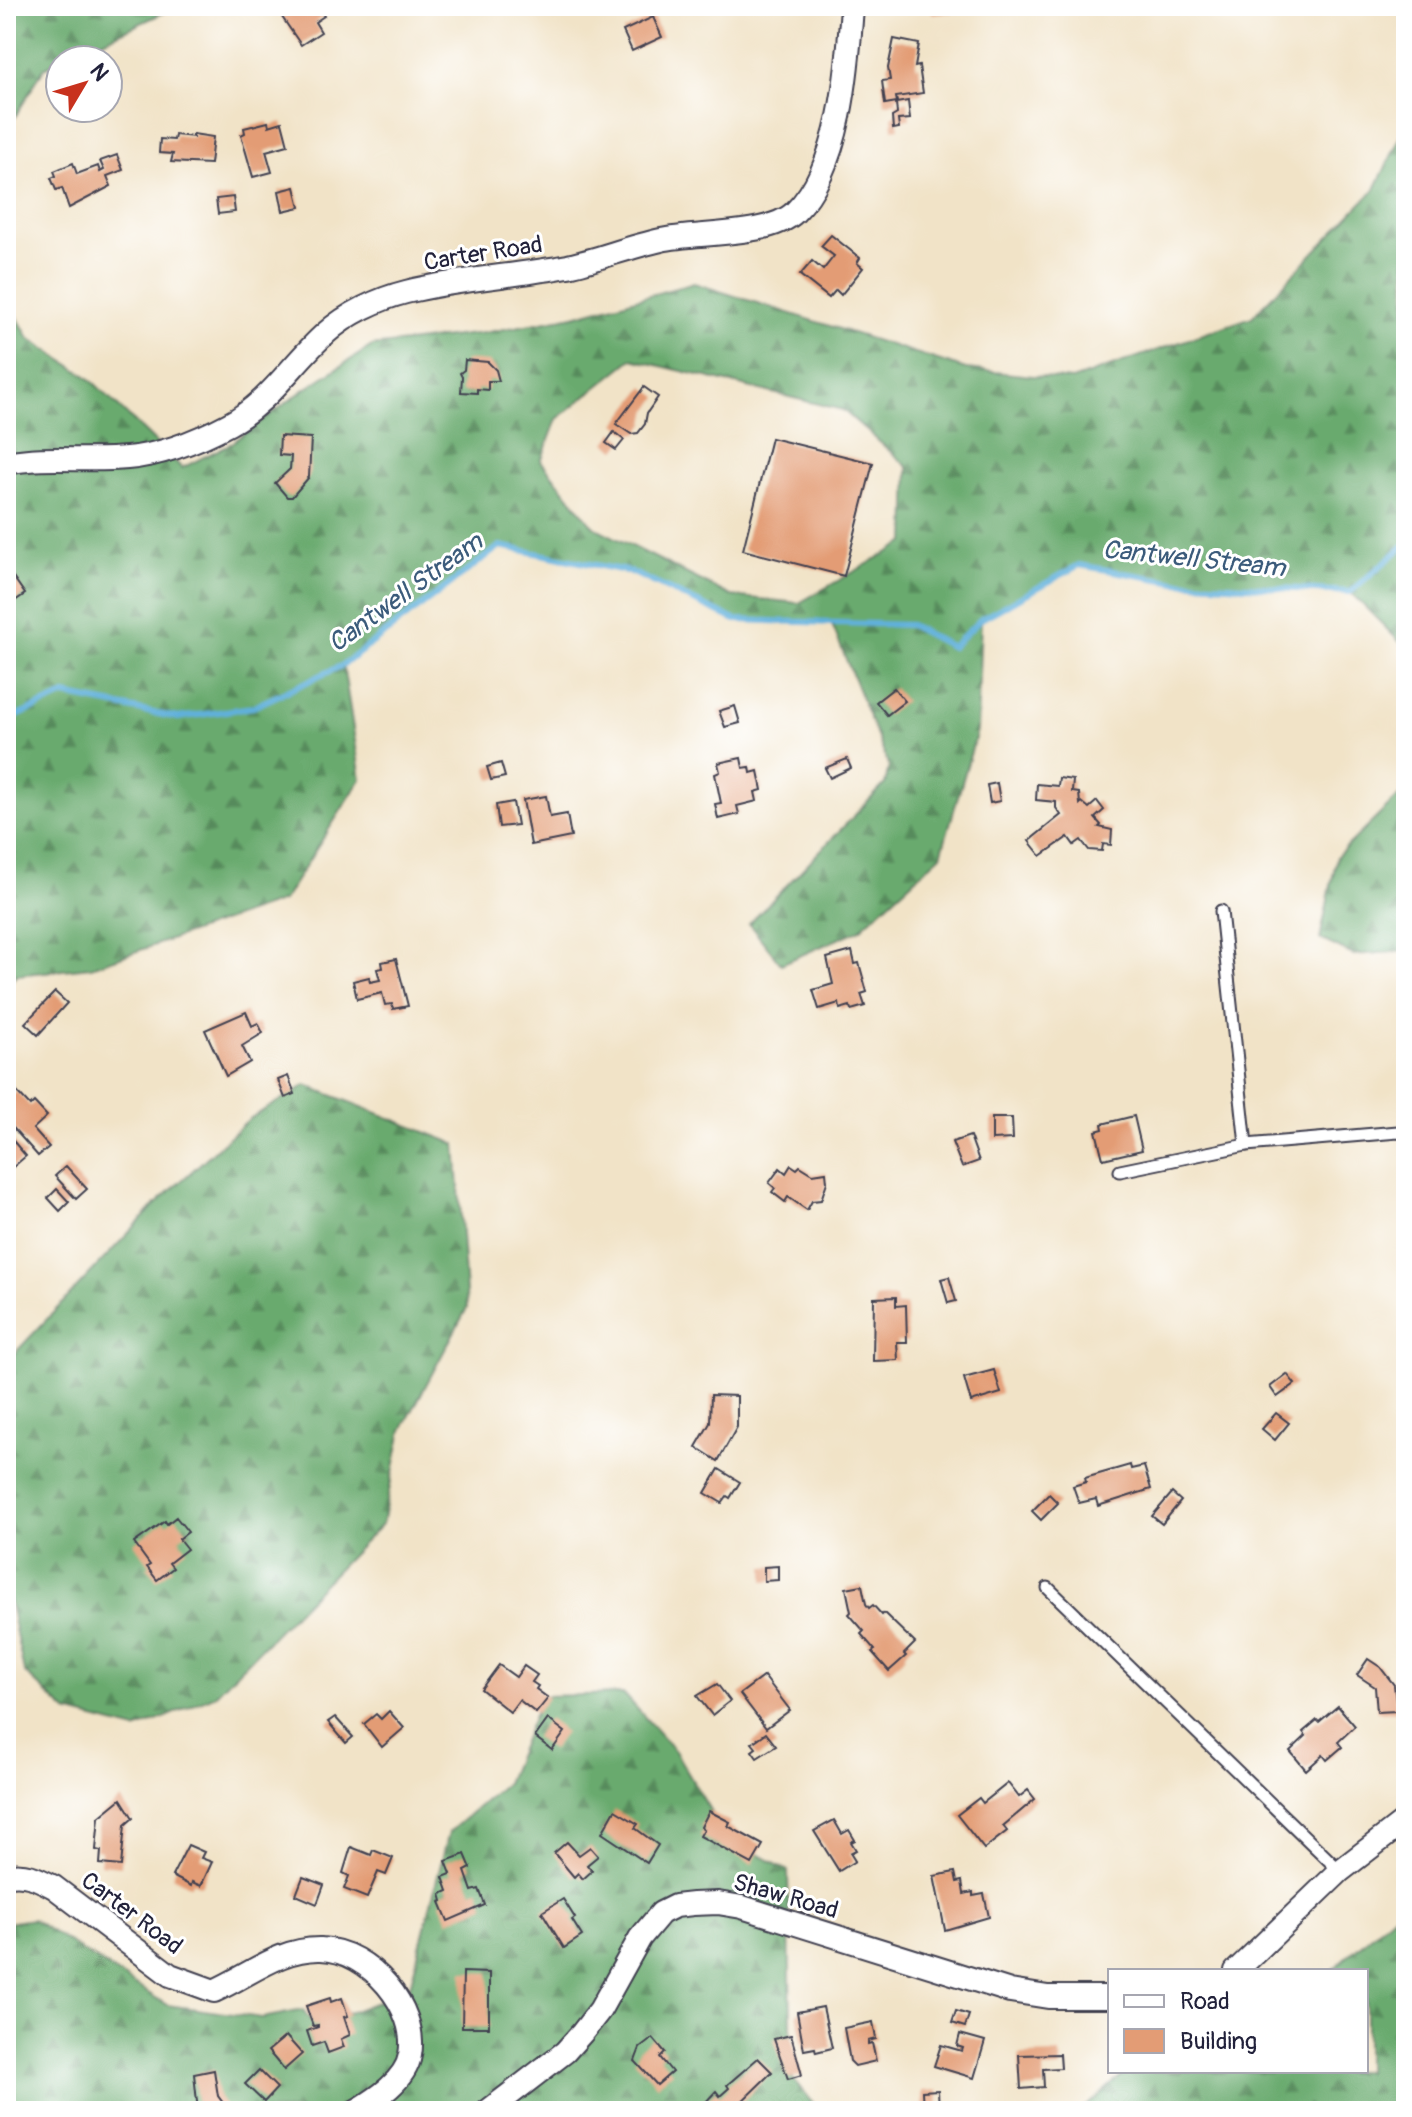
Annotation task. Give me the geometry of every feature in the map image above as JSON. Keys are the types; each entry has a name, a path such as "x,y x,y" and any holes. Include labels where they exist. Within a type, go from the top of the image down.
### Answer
{"street":[{"name":"Carter Road","path":"6,463 29,459 123,459 176,448 232,422 263,399 326,333 350,316 406,292 571,265 662,239 766,228 794,214 815,188 836,126 852,6"},
{"path":"1238,1969 1340,1871 1406,1820"},
{"name":"Carter Road","path":"6,1876 35,1876 170,1975 214,1991 270,1960 299,1950 325,1949 351,1956 391,1988 404,2010 411,2033 410,2057 400,2076 356,2111"},
{"name":"Shaw Road","path":"488,2111 565,2052 600,2010 640,1938 655,1918 675,1906 718,1903 742,1907 1010,1991 1048,1997 1108,1997"}],"lane":[{"path":"1221,911 1246,1145"},
{"path":"1120,1171 1246,1145 1398,1132 1406,1134"},
{"path":"1048,1588 1340,1871"}],"green space":[{"path":"6,6 178,6 96,44 44,44 44,68 6,132"},
{"path":"1406,126 1406,648 1350,592 1176,582 1079,565 981,619 977,731 941,855 859,930 781,964 749,924 885,784 889,766 831,622 735,620 631,572 500,546 343,665 361,779 283,901 91,967 16,975 6,987 6,297 29,338 88,377 182,468 232,443 305,389 372,346 483,333 574,316 694,283 966,369 1072,380 1252,317 1375,189","holes":["632,359 843,410 908,467 906,542 799,603 731,596 594,527 541,461 557,419"]},
{"path":"1406,789 1406,951 1353,955 1320,939 1337,856"},
{"path":"306,1085 456,1144 467,1308 402,1430 382,1524 214,1696 136,1730 67,1712 24,1672 6,1586 6,1367 13,1355 156,1204 249,1119"},
{"path":"624,1694 675,1751 724,1834 788,1871 792,2078 819,2111 6,2111 6,1923 32,1919 167,2005 262,2018 303,2010 312,2022 322,2023 409,1990 449,1832 506,1783 542,1696"},
{"path":"1406,1905 1406,2111 1081,2111 1125,2073 1368,2073 1368,1969 1333,1969"}],"building":[{"path":"299,6 317,6 324,16 315,22 321,32 301,45 282,17"},
{"path":"931,6 983,6 980,10 932,14"},
{"path":"653,17 662,37 632,51 623,31"},
{"path":"894,39 919,44 915,67 919,66 923,93 896,97 897,102 885,104 882,81 890,80 888,68"},
{"path":"908,101 910,119 898,120 899,128 893,129 896,103"},
{"path":"268,122 269,126 282,122 288,145 266,151 272,172 253,177 241,135 245,133 244,128"},
{"path":"193,134 213,137 210,164 171,162 173,154 159,153 160,139 174,140 175,135 193,137"},
{"path":"117,155 123,170 107,176 111,186 69,208 62,188 56,190 51,178 56,176 54,171 73,163 77,174 98,166 100,172 104,170 100,161"},
{"path":"295,187 300,207 283,211 279,191"},
{"path":"233,197 235,212 218,214 216,199"},
{"path":"831,235 860,258 857,263 863,268 841,295 836,290 829,298 800,275 812,261 823,270 834,256 821,246"},
{"path":"465,360 488,362 496,370 499,381 488,381 488,390 461,392 460,373 464,370"},
{"path":"644,387 658,397 647,413 645,424 638,433 631,434 616,424"},
{"path":"614,432 624,440 616,450 606,443"},
{"path":"280,436 311,438 309,477 292,497 287,497 275,483 290,469 291,456 279,455"},
{"path":"771,438 873,463 844,576 743,550"},
{"path":"9,571 25,594 6,607 6,572"},
{"path":"894,688 905,701 887,715 876,702"},
{"path":"735,706 740,723 725,727 719,711"},
{"path":"741,758 743,768 750,767 751,773 758,771 762,790 755,792 757,801 737,806 739,814 718,819 715,804 721,803 715,774 720,772 718,763"},
{"path":"847,759 851,768 830,778 825,768"},
{"path":"501,763 505,777 491,780 487,767"},
{"path":"1059,778 1073,780 1072,792 1079,793 1080,804 1082,802 1089,808 1097,801 1104,810 1095,818 1101,825 1099,827 1112,830 1111,845 1103,844 1102,851 1089,850 1081,840 1074,845 1068,837 1041,856 1029,841 1061,815 1056,802 1036,800 1037,784 1058,786"},
{"path":"997,783 1000,801 990,803 987,785"},
{"path":"546,796 550,817 567,814 571,837 531,845 523,800"},
{"path":"513,802 517,825 499,827 496,805"},
{"path":"852,951 855,964 859,963 867,992 861,994 865,1006 840,1009 839,1003 819,1009 813,990 833,984 827,958"},
{"path":"396,959 408,1006 393,1009 392,1004 385,1005 382,993 357,999 353,981 369,977 370,982 380,980 377,969 383,968 382,962"},
{"path":"55,992 67,1003 38,1035 25,1023"},
{"path":"246,1012 252,1026 258,1023 263,1033 242,1046 250,1062 226,1076 205,1030"},
{"path":"288,1076 295,1094 285,1098 278,1080"},
{"path":"16,1091 30,1106 34,1102 47,1116 33,1129 49,1147 38,1156 7,1121 11,1117 6,1112 6,1101"},
{"path":"1134,1116 1142,1150 1103,1159 1096,1131 1103,1129 1102,1124"},
{"path":"992,1118 1012,1118 1013,1139 992,1140"},
{"path":"8,1135 26,1156 12,1168 6,1162"},
{"path":"970,1136 979,1161 962,1167 952,1142"},
{"path":"791,1165 797,1169 800,1166 813,1174 826,1172 827,1182 821,1200 812,1201 807,1210 788,1197 785,1202 772,1192 775,1188 769,1183 780,1168 786,1173"},
{"path":"66,1166 87,1189 76,1199 55,1176"},
{"path":"57,1189 69,1202 60,1211 48,1198"},
{"path":"949,1277 956,1301 948,1303 941,1279"},
{"path":"896,1297 896,1306 906,1305 907,1342 897,1342 898,1360 873,1361 874,1298"},
{"path":"994,1370 1001,1393 971,1402 964,1378"},
{"path":"1287,1374 1295,1384 1277,1397 1270,1387"},
{"path":"711,1395 737,1396 737,1427 718,1461 696,1447 710,1423"},
{"path":"1276,1413 1289,1423 1275,1440 1262,1429"},
{"path":"1130,1465 1131,1469 1144,1466 1151,1489 1098,1506 1096,1499 1079,1503 1073,1486 1086,1482 1085,1478"},
{"path":"719,1469 740,1482 730,1498 727,1496 722,1503 705,1493"},
{"path":"1172,1493 1181,1501 1162,1524 1152,1516"},
{"path":"1049,1494 1058,1503 1041,1520 1032,1511"},
{"path":"176,1517 188,1532 179,1539 187,1549 169,1563 173,1568 157,1580 134,1543"},
{"path":"778,1566 778,1580 764,1581 764,1567"},
{"path":"862,1585 869,1608 873,1605 882,1615 884,1613 915,1643 889,1671 872,1652 875,1650 861,1634 864,1631 849,1614 846,1588"},
{"path":"1368,1659 1380,1667 1394,1685 1397,1711 1377,1712 1375,1687 1357,1675"},
{"path":"499,1665 516,1677 524,1666 537,1675 532,1682 548,1698 536,1713 519,1700 510,1712 481,1689"},
{"path":"764,1676 790,1710 766,1728 740,1694"},
{"path":"717,1684 730,1701 712,1715 697,1696"},
{"path":"1338,1706 1355,1726 1338,1742 1342,1747 1327,1760 1323,1755 1306,1770 1290,1751 1306,1736 1303,1732"},
{"path":"389,1711 404,1728 382,1747 364,1724 376,1714 381,1719"},
{"path":"335,1717 353,1737 346,1743 328,1722"},
{"path":"548,1719 565,1732 552,1750 535,1737"},
{"path":"766,1733 776,1746 757,1758 752,1751 756,1748 752,1743"},
{"path":"1008,1783 1019,1797 1028,1790 1035,1799 1003,1826 1007,1831 984,1849 957,1815 979,1798 983,1803"},
{"path":"121,1799 133,1818 125,1825 121,1866 100,1864 101,1851 96,1850 99,1817"},
{"path":"615,1810 638,1824 635,1828 658,1845 647,1863 602,1833"},
{"path":"709,1811 730,1822 728,1826 763,1845 752,1864 700,1836"},
{"path":"834,1820 842,1834 849,1830 856,1850 850,1853 855,1861 839,1871 814,1831"},
{"path":"567,1842 579,1855 590,1847 598,1856 587,1865 592,1871 583,1879 578,1873 574,1877 554,1853"},
{"path":"188,1845 204,1852 201,1858 212,1862 201,1886 192,1882 191,1886 172,1876"},
{"path":"351,1847 371,1855 373,1850 393,1858 386,1875 378,1872 367,1898 344,1889 349,1876 343,1873"},
{"path":"465,1854 471,1868 465,1871 472,1891 479,1889 485,1905 448,1921 440,1902 443,1901 441,1894 448,1891 443,1877 451,1874 446,1861"},
{"path":"955,1872 957,1882 962,1881 964,1894 984,1894 989,1917 945,1930 934,1876"},
{"path":"303,1877 324,1885 317,1904 296,1895"},
{"path":"563,1899 582,1936 564,1948 542,1912"},
{"path":"463,1972 489,1973 489,2027 462,2027"},
{"path":"330,1998 331,2002 342,1998 350,2035 341,2039 344,2047 328,2053 324,2042 312,2046 307,2031 318,2025 313,2026 306,2006"},
{"path":"823,2007 832,2048 816,2052 815,2048 804,2050 797,2012"},
{"path":"956,2011 969,2015 965,2027 952,2023"},
{"path":"873,2022 876,2039 868,2041 868,2044 872,2043 876,2061 855,2066 850,2061 844,2028"},
{"path":"960,2034 985,2041 974,2078 934,2066 941,2045 962,2051 963,2048 957,2046"},
{"path":"791,2035 802,2075 788,2079 774,2039"},
{"path":"286,2036 302,2054 284,2070 268,2051"},
{"path":"653,2038 665,2052 660,2057 672,2072 657,2085 635,2061 640,2048"},
{"path":"1060,2054 1061,2068 1043,2069 1044,2087 1021,2089 1019,2055"},
{"path":"758,2058 772,2072 732,2111 709,2111 703,2105 716,2091 720,2096 729,2088 727,2085"},
{"path":"214,2070 218,2096 229,2111 198,2111 194,2074"},
{"path":"259,2070 277,2088 264,2102 245,2084"},
{"path":"938,2090 939,2109 923,2110 922,2091"}],"waterway":[{"name":"Cantwell Stream","path":"6,721 65,695 178,718 253,707 343,665 500,546 631,572 735,620 910,625 952,647 981,619 1079,565 1176,582 1350,592 1406,544"}]}
